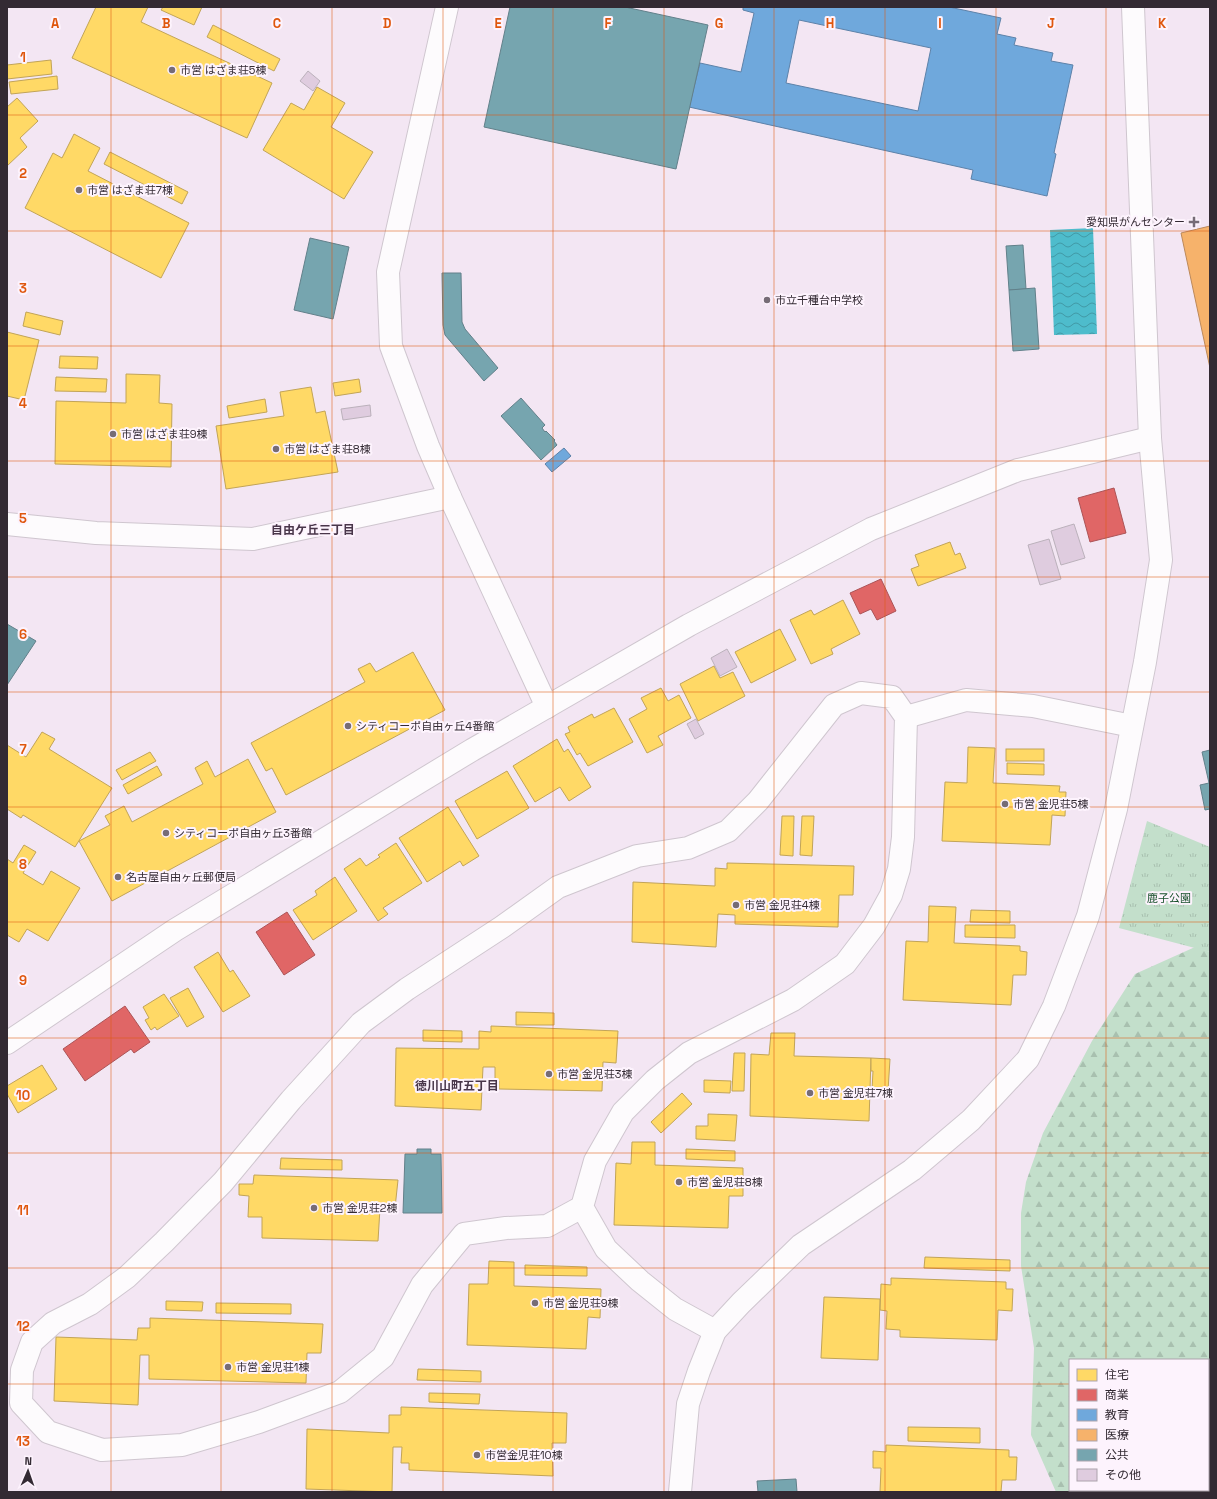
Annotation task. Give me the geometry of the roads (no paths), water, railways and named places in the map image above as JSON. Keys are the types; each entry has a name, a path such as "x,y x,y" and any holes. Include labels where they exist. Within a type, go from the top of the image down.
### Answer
{"street":[{"path":"447,7 388,272 391,346 428,446 450,497 547,707"},
{"path":"680,1492 688,1404 699,1371 715,1332 741,1303 801,1244 912,1170 971,1120 1028,1059 1054,1006 1088,916 1116,809 1145,662 1161,560 1150,438 1133,7"},
{"path":"7,1043 174,930 472,750 689,624 871,528 1018,470 1150,438"},
{"path":"7,524 96,533 253,538 450,497"},
{"path":"582,1207 547,1226 506,1228 464,1234 422,1285 384,1357 340,1392 259,1422 182,1445 102,1450 48,1432 20,1403 22,1370 32,1342 53,1323 90,1304 127,1277 164,1242 223,1182 291,1100 361,1023 407,989 502,928 558,887 637,856 688,848 728,831 758,801 834,705 862,693 892,697 906,717 903,837 898,869 890,895 874,926 844,964 793,1000 689,1053 655,1080 623,1112 594,1161 582,1207 606,1249 640,1281 675,1309 715,1332"},
{"path":"906,717 966,700 1033,706 1132,726"}],"water":[{"path":"1093,228 1097,334 1054,335 1050,230"}],"place":[{"name":"市営 はざま荘5棟","path":"172,70"},
{"name":"市営 はざま荘7棟","path":"79,190"},
{"name":"愛知県がんセンター","path":"1194,222"},
{"name":"市立千種台中学校","path":"767,300"},
{"name":"市営 はざま荘9棟","path":"113,434"},
{"name":"市営 はざま荘8棟","path":"276,449"},
{"name":"シティコーポ自由ヶ丘4番館","path":"348,726"},
{"name":"市営 金児荘5棟","path":"1005,804"},
{"name":"シティコーポ自由ヶ丘3番館","path":"166,833"},
{"name":"名古屋自由ヶ丘郵便局","path":"118,877"},
{"name":"市営 金児荘4棟","path":"736,905"},
{"name":"市営 金児荘3棟","path":"549,1074"},
{"name":"市営 金児荘7棟","path":"810,1093"},
{"name":"市営 金児荘8棟","path":"679,1182"},
{"name":"市営 金児荘2棟","path":"314,1208"},
{"name":"市営 金児荘9棟","path":"535,1303"},
{"name":"市営 金児荘1棟","path":"228,1367"},
{"name":"市営金児荘10棟","path":"477,1455"}],"district":[{"name":"自由ケ丘三丁目","path":"313,530"},
{"name":"徳川山町五丁目","path":"457,1086"}],"park label":[{"name":"鹿子公園","path":"1169,898"}]}
